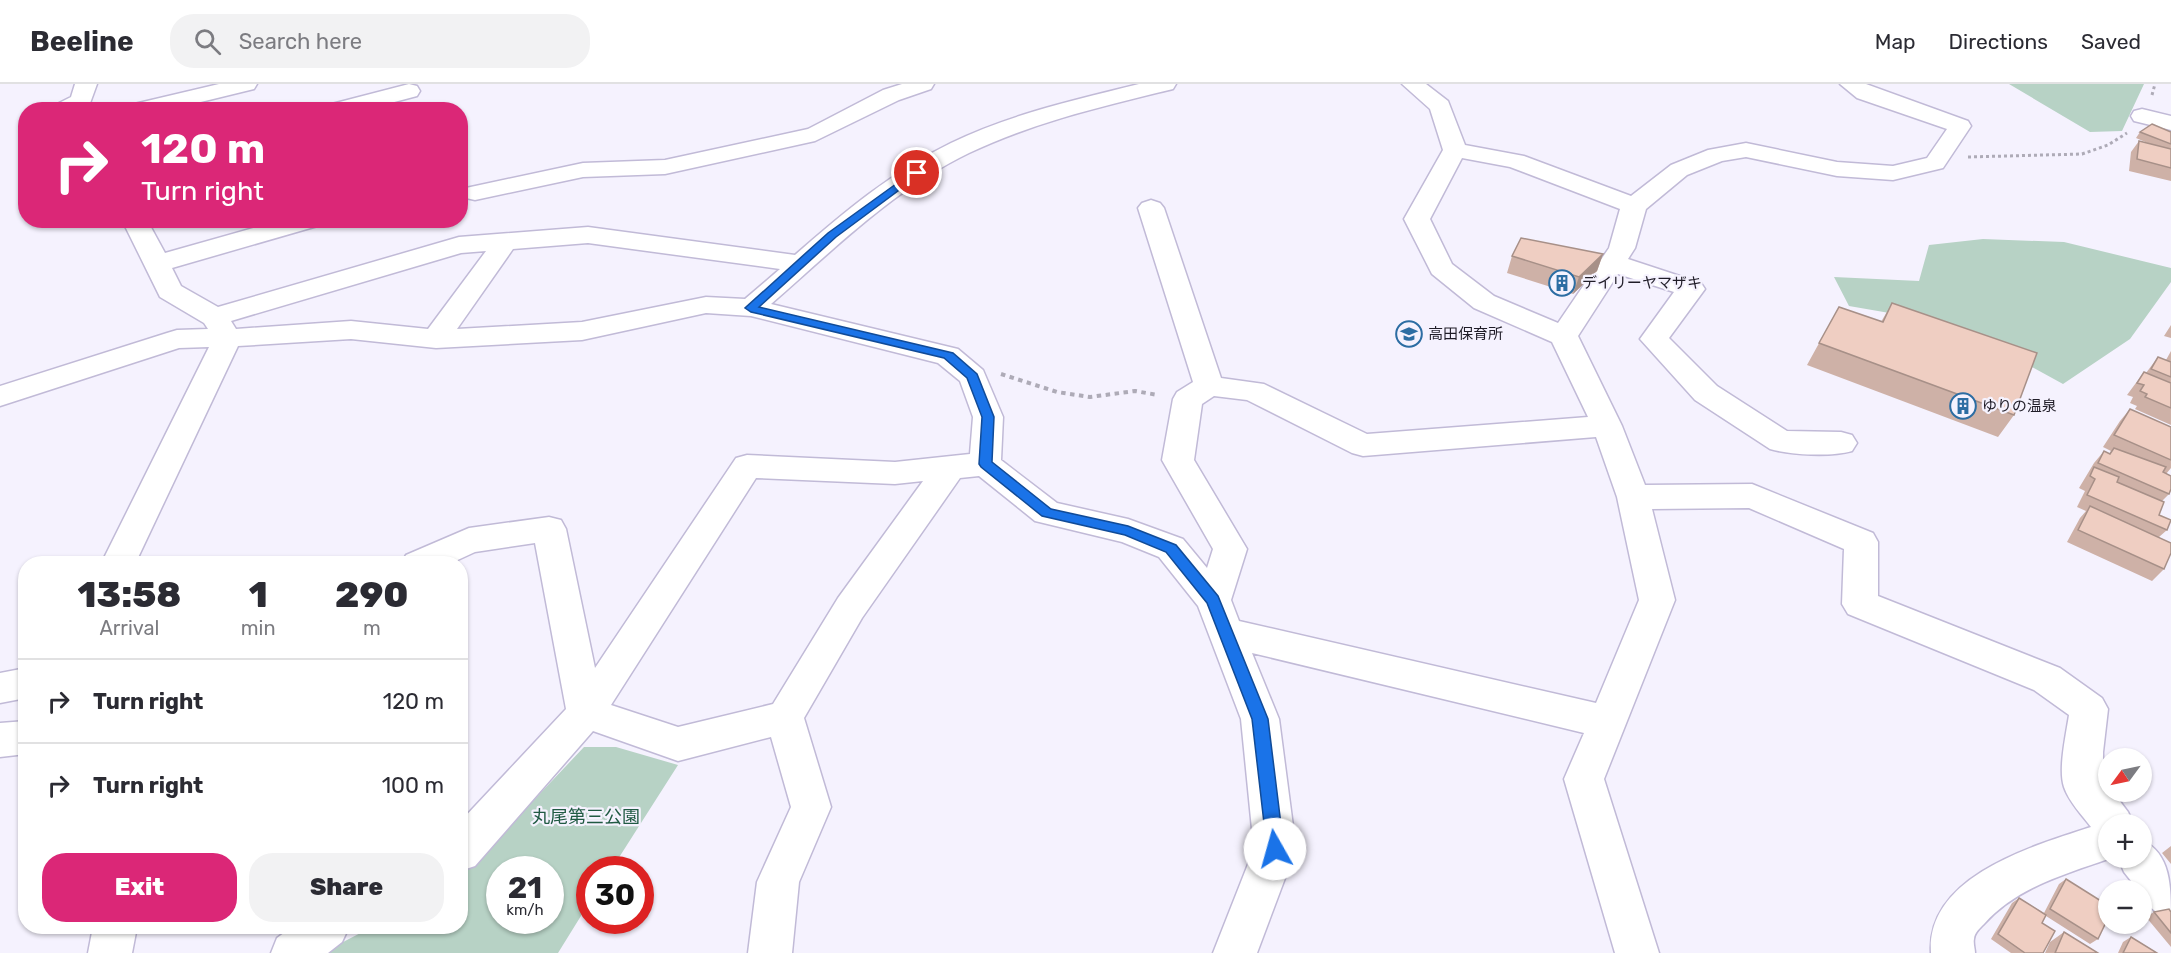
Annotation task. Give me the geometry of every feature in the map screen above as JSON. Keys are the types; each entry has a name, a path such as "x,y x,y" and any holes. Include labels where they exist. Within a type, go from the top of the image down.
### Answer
{"street":[{"path":"79,102 86,84"},
{"path":"159,102 190,90 246,84"},
{"path":"384,84 403,100"},
{"path":"468,212 583,170 665,167 815,134 891,95 923,84"},
{"path":"751,308 832,235 933,163 979,140 1039,118 1166,84"},
{"path":"1413,84 1440,106 1455,150 1417,219 1441,268 1484,302 1564,336 1607,426 1633,497 1657,600 1584,779 1637,953"},
{"path":"1564,336 1622,248 1634,206 1679,170 1716,156 1746,150 1837,170 1893,173 1935,163 1960,126 1865,93 1851,84"},
{"path":"2142,116 2171,123"},
{"path":"1455,150 1516,161 1634,206"},
{"path":"1151,208 1198,393 1179,460 1230,549 1219,616"},
{"path":"468,214 505,242 588,235 802,264"},
{"path":"139,228 170,291 221,328 351,330 436,339 582,331 706,305 751,308 948,356 973,377 988,417 986,464"},
{"path":"156,264 284,228"},
{"path":"0,396 177,339 221,328 434,228"},
{"path":"436,339 505,242"},
{"path":"1612,263 1691,290 1654,339 1706,393 1781,441 1841,443"},
{"path":"121,556 221,328"},
{"path":"1198,393 1253,391 1363,445 1607,426"},
{"path":"468,843 586,713 747,466 896,473 986,464 1047,513 1128,531 1171,548 1219,616 1260,719 1275,849 1235,953"},
{"path":"586,713 678,744 785,717 850,608 951,467"},
{"path":"1633,497 1752,496 1861,542 1860,604 2047,679 2089,709 2083,752 2083,785 2105,814"},
{"path":"435,556 469,540 549,529 586,713"},
{"path":"1219,616 1606,722"},
{"path":"0,688 18,685"},
{"path":"770,953 778,882 810,807 785,717"},
{"path":"0,740 18,738"},
{"path":"1953,953 1952,936 1971,903 2002,882 2054,858 2098,844"},
{"path":"2147,868 2171,899"},
{"path":"110,953 114,934"},
{"path":"293,953 318,934"}],"path":[{"path":"1935,163 1978,156 2047,157 2082,154 2108,145"},
{"path":"948,356 1056,392 1090,397 1135,391 1198,393"}],"green space":[{"path":"2009,84 2144,84 2122,131 2090,132"},
{"path":"1983,239 2064,242 2171,268 2171,282 2130,339 2063,384 1953,324 1849,306 1834,277 1919,281 1929,245"},
{"name":"丸尾第三公園","path":"584,747 616,747 678,765 620,856 576,856 576,924 558,953 322,953 359,934 468,934 468,870"}],"building":[{"path":"2152,124 2171,132 2171,144 2140,132"},
{"path":"2139,141 2171,149 2171,168 2137,159"},
{"path":"1521,238 1603,254 1579,277 1512,256"},
{"path":"1892,303 2037,353 2014,415 1819,343 1839,307 1883,322"},
{"path":"2158,357 2171,362 2171,377 2151,369"},
{"path":"2144,372 2171,383 2171,408 2145,397 2147,394 2140,391 2144,385 2137,383"},
{"path":"2130,409 2171,427 2171,460 2114,435"},
{"path":"2114,448 2166,467 2163,472 2171,476 2169,494 2098,463 2104,451 2110,454"},
{"path":"2094,467 2119,477 2117,482 2164,502 2159,515 2171,520 2167,530 2087,495 2095,479 2090,476"},
{"path":"2090,506 2171,543 2171,553 2164,569 2078,530"},
{"path":"2066,879 2098,899 2098,934 2100,934 2098,939 2050,909"},
{"path":"2019,898 2046,915 2042,923 2055,931 2043,953 2025,953 1998,934"},
{"path":"2169,909 2171,912 2171,933 2154,912"},
{"path":"2064,932 2098,953 2055,953"},
{"path":"2131,937 2157,953 2123,953"}],"place":[{"name":"デイリーヤマザキ","path":"1562,283"},
{"name":"高田保育所","path":"1409,334"},
{"name":"ゆりの温泉","path":"1963,406"}],"route":[{"path":"917,173 832,235 751,308 821,327 948,356 973,377 988,417 986,464 1047,513 1128,531 1171,548 1213,600 1260,719 1275,849"}]}
